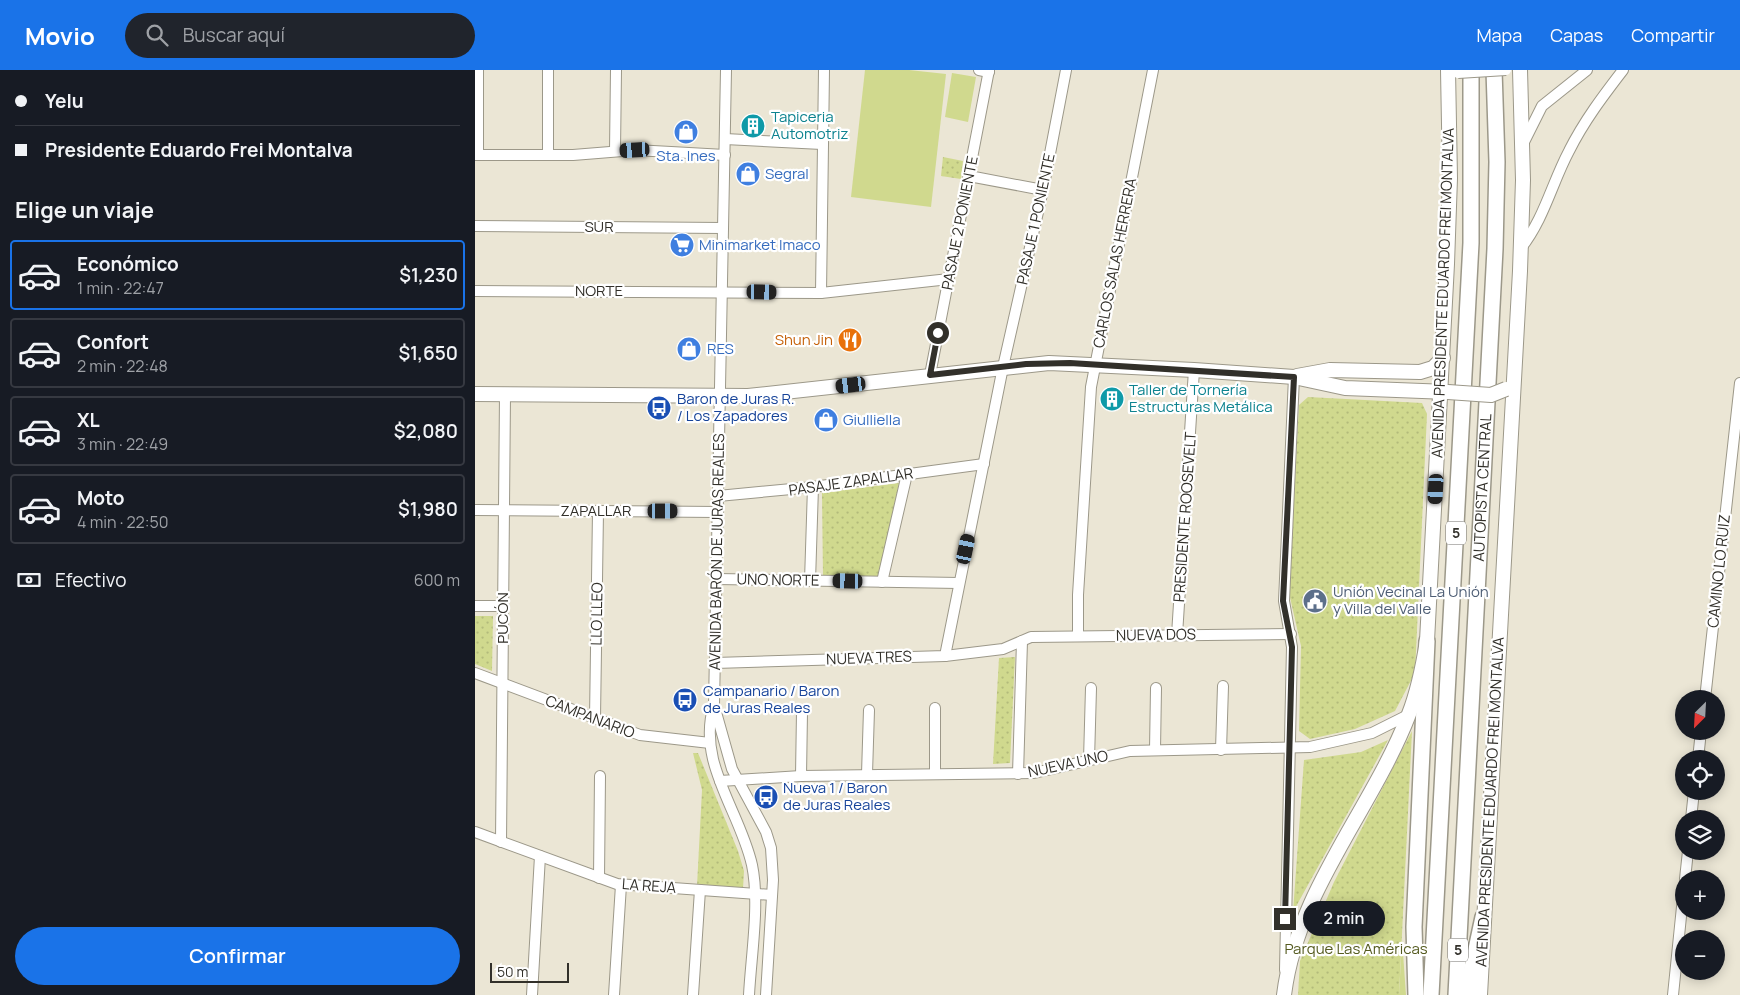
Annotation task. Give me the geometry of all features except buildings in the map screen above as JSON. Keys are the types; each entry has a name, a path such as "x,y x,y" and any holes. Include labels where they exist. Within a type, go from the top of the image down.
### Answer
{"highway":[{"name":"AUTOPISTA CENTRAL","path":"1456,995 1495,249 1497,153 1494,70"},
{"name":"AUTOPISTA CENTRAL","path":"1431,995 1471,243 1456,71"},
{"path":"1416,995 1414,927 1427,641"},
{"path":"1466,995 1483,917"}],"main road":[{"name":"AVENIDA PRESIDENTE EDUARDO FREI MONTALVA","path":"1480,995 1511,384 1521,248 1523,143 1520,70"},
{"name":"AVENIDA PRESIDENTE EDUARDO FREI MONTALVA","path":"1285,991 1293,952 1313,898 1385,766 1409,715 1421,676 1427,641 1445,392 1443,358 1456,71"},
{"path":"1294,377 1330,370 1420,372 1433,368 1443,358"},
{"path":"475,394 770,395 930,375 1049,363 1094,364 1294,377 1345,388 1494,394 1511,384"}],"street":[{"path":"478,70 476,154 548,155 667,150 725,155"},
{"path":"548,155 549,70"},
{"path":"615,151 616,70"},
{"name":"AVENIDA BARÓN DE JURAS REALES","path":"726,70 714,705 709,725 709,743 720,781 749,854 755,893 749,995"},
{"path":"821,293 824,70"},
{"name":"PASAJE 1 PONIENTE","path":"945,656 1003,367 1043,190 1066,70"},
{"name":"CARLOS SALAS HERRERA","path":"1078,636 1078,595 1094,364 1153,70"},
{"path":"1456,71 1506,70"},
{"path":"1523,143 1543,106 1587,70"},
{"path":"1521,248 1541,218 1568,152 1581,128 1623,70"},
{"name":"PASAJE 2 PONIENTE","path":"930,375 969,176 985,71"},
{"path":"725,139 822,144"},
{"path":"969,176 1043,190"},
{"name":"SUR","path":"475,226 723,228"},
{"name":"NORTE","path":"475,291 821,293 949,279"},
{"name":"PRESIDENTE ROOSEVELT","path":"1177,635 1194,370"},
{"path":"1285,991 1284,938 1290,749 1291,634 1283,601 1294,377"},
{"name":"CAMINO LO RUIZ","path":"1706,690 1740,384"},
{"name":"PUCÓN","path":"501,842 505,394"},
{"name":"PASAJE ZAPALLAR","path":"718,496 813,488 984,464"},
{"path":"882,582 907,474"},
{"path":"811,581 813,488"},
{"name":"ZAPALLAR","path":"475,510 718,512"},
{"name":"LLO LLEO","path":"595,718 598,511"},
{"name":"UNO NORTE","path":"717,579 959,583"},
{"path":"475,606 503,606"},
{"name":"NUEVA DOS","path":"1022,641 1031,637 1291,634"},
{"path":"1018,774 1022,641"},
{"name":"NUEVA TRES","path":"715,662 945,656 1003,649 1022,641"},
{"name":"CAMPANARIO","path":"475,673 645,737 709,743"},
{"path":"1221,750 1223,686"},
{"path":"1089,760 1091,688"},
{"path":"1155,750 1156,688"},
{"name":"AVENIDA BARÓN DE JURAS REALES","path":"714,705 721,723 728,756 737,780 766,832 771,848 772,895 766,995"},
{"path":"935,708 935,774"},
{"path":"867,774 869,710"},
{"path":"801,712 801,776"},
{"name":"NUEVA UNO","path":"720,781 867,774 1033,774 1130,751 1290,749 1310,747 1372,733 1409,715"},
{"path":"599,878 600,776"},
{"name":"LA REJA","path":"475,832 621,885 772,895"},
{"path":"532,995 540,856"},
{"path":"614,995 621,885"},
{"path":"693,995 700,890"},
{"path":"1673,995 1681,920"}],"green space":[{"path":"865,70 909,70 946,74 931,207 851,197"},
{"path":"952,73 976,77 968,122 945,117"},
{"path":"943,157 963,161 961,179 941,176"},
{"path":"1308,397 1422,403 1427,414 1415,673 1395,711 1355,729 1310,739 1299,731 1301,646 1289,593 1299,405"},
{"path":"899,483 879,577 823,576 822,493"},
{"path":"475,616 493,616 492,671 475,664"},
{"path":"1015,657 1010,763 993,764 999,658"},
{"name":"Parque Las Américas","path":"1412,731 1399,995 1298,995 1300,961 1334,882"},
{"path":"1388,740 1293,912 1304,760 1361,752"},
{"path":"693,753 698,753 738,851 744,871 743,889 697,886 702,790"},
{"path":"1402,939 1406,995 1399,995"}],"place":[{"name":"Tapiceria Automotriz","path":"753,126"},
{"name":"Sta. Ines","path":"686,132"},
{"name":"Segral","path":"748,174"},
{"name":"Minimarket Imaco","path":"682,245"},
{"name":"Shun Jin","path":"850,340"},
{"name":"RES","path":"689,349"},
{"name":"Taller de Tornería Estructuras Metálica","path":"1112,399"},
{"name":"Baron de Juras R. / Los Zapadores","path":"659,408"},
{"name":"Giulliella","path":"826,420"},
{"name":"Unión Vecinal La Unión y Villa del Valle","path":"1315,601"},
{"name":"Campanario / Baron de Juras Reales","path":"685,700"},
{"name":"Nueva 1 / Baron de Juras Reales","path":"766,797"}],"route":[{"path":"938,333 930,375 1026,364 1070,363 1294,377 1283,601 1291,634 1292,647 1285,919"}]}
